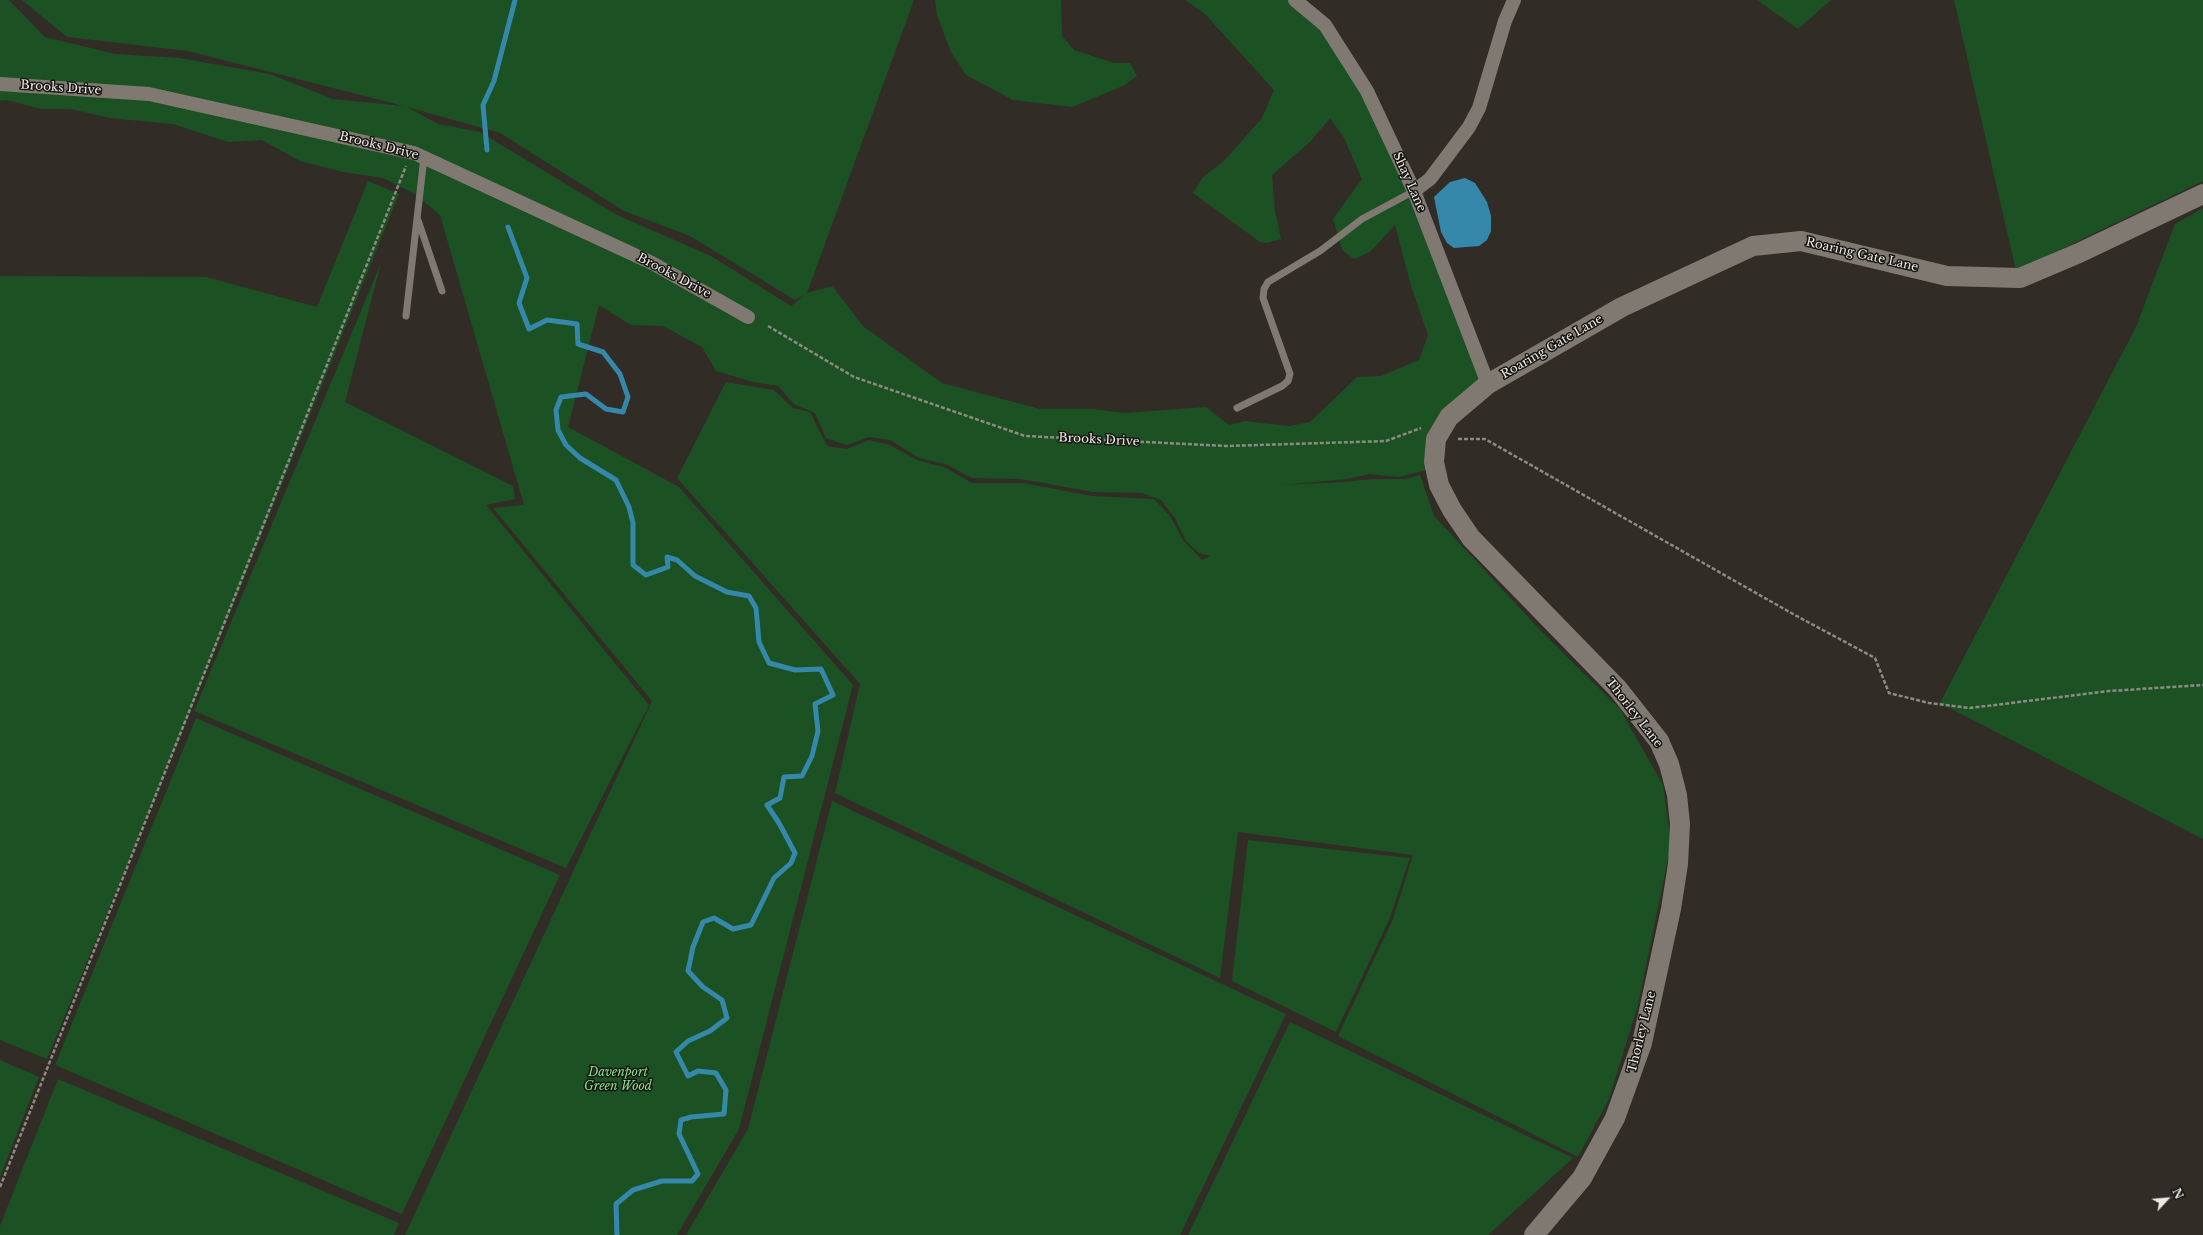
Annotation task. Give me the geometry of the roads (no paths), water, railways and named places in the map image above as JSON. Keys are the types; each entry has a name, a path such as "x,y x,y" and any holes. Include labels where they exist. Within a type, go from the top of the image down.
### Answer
{"street":[{"name":"Shay Lane","path":"1295,0 1325,25 1367,91 1414,191 1488,384"},
{"path":"1414,191 1430,179 1469,127 1479,108 1505,21 1514,0"},
{"name":"Brooks Drive","path":"0,84 149,94 418,154 652,263 748,317"},
{"name":"Roaring Gate Lane","path":"1488,384 1622,307 1753,246 1802,241 1947,276 2020,278 2079,253 2203,194"},
{"name":"Thorley Lane","path":"1488,384 1449,417 1436,439 1434,462 1439,485 1452,510 1471,538 1618,689 1659,741 1669,764 1677,795 1680,824 1678,864 1671,909 1642,1043 1615,1118 1582,1178 1534,1235"}],"lane":[{"path":"406,316 417,218 418,154"},
{"path":"1237,408 1282,386 1288,381 1290,374 1263,298 1264,289 1268,282 1320,251 1369,215 1414,191"},
{"path":"417,218 442,291"}],"water":[{"path":"1465,178 1475,183 1487,202 1491,216 1491,231 1487,240 1479,246 1454,248 1447,243 1441,232 1434,197 1450,182"}],"waterway":[{"path":"487,150 483,105 494,81 515,0"},
{"path":"508,227 527,278 519,303 529,329 547,320 577,324 578,344 603,352 620,374 628,397 623,412 606,409 586,394 561,397 556,410 558,430 566,445 580,458 616,480 629,507 633,523 633,565 646,575 668,567 667,557 677,560 695,576 727,592 749,596 756,608 759,642 769,663 795,670 821,669 833,695 815,704 818,731 812,756 802,776 784,777 780,798 767,805 779,823 795,853 791,863 774,878 751,925 733,929 714,918 703,922 693,947 688,971 703,987 722,1000 727,1018 710,1031 688,1041 676,1052 688,1076 698,1071 716,1073 726,1090 724,1114 691,1117 681,1120 679,1134 698,1174 692,1181 662,1181 633,1190 616,1204 617,1235"}],"park label":[{"name":"Davenport Green Wood","path":"618,1080"}]}
